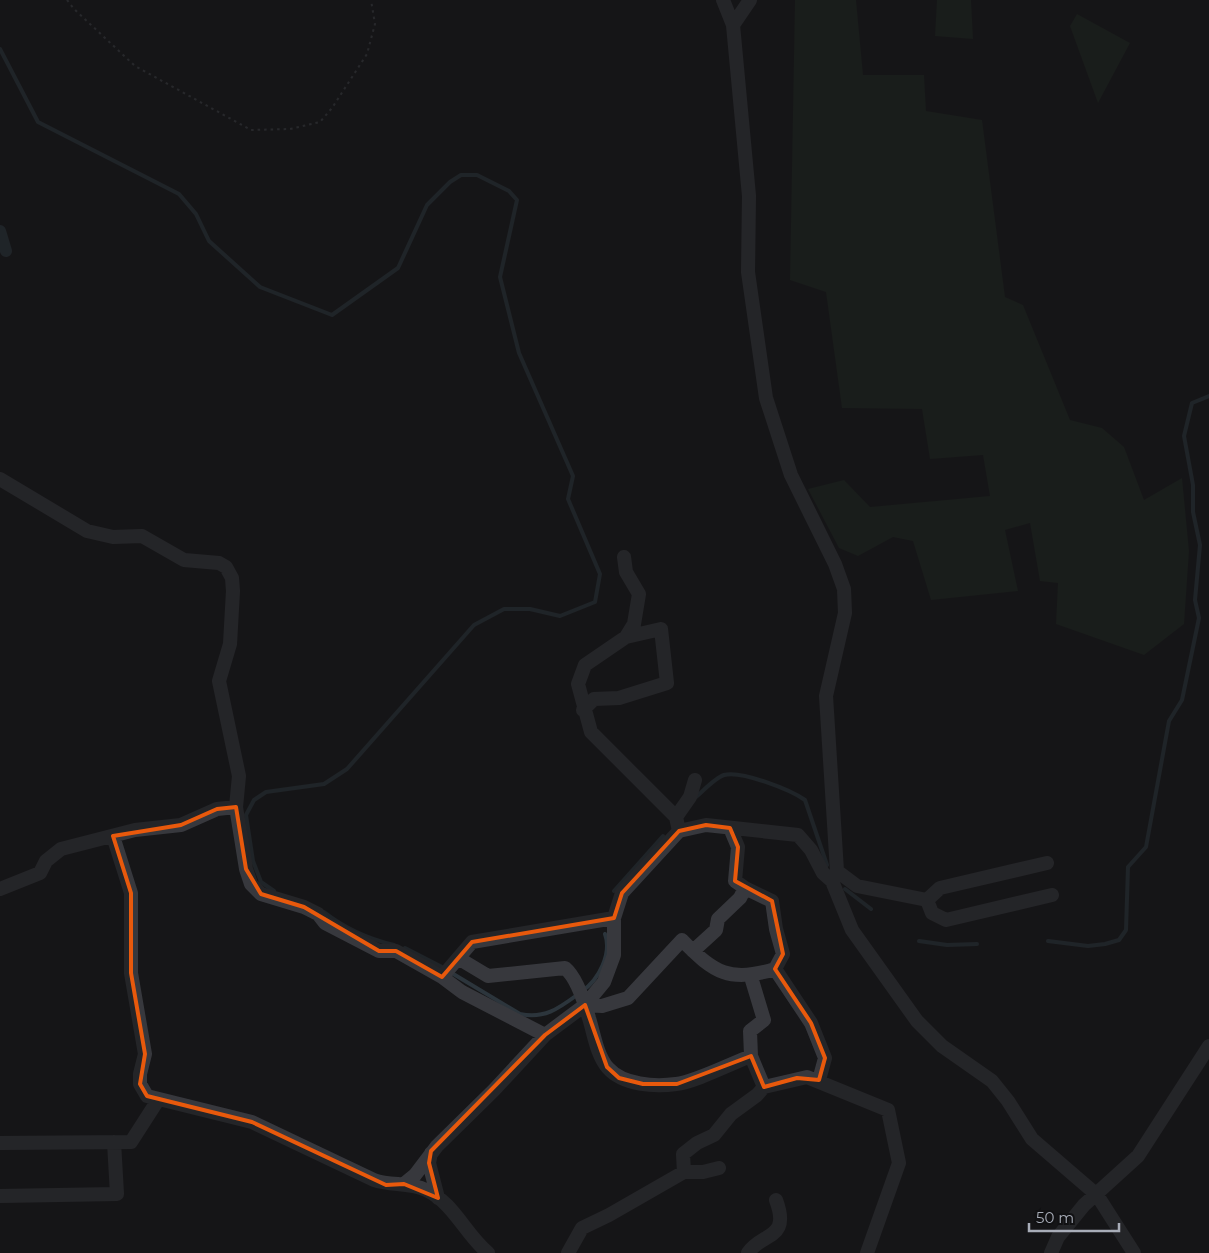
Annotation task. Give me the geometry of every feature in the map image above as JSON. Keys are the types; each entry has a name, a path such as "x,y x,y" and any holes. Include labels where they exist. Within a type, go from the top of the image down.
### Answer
{"street":[{"path":"722,0 733,25 749,196 748,272 766,398 791,475 844,588 845,613 826,696 834,876 852,930 917,1021 942,1046 992,1081 1008,1101 1032,1139 1097,1195 1134,1253"},
{"path":"733,25 750,0"},
{"path":"0,480 87,531 113,538 142,536 184,560 219,563 226,567 232,578 233,591 230,644 220,681 239,776 236,807 246,869 251,884 261,894 304,907 318,914 326,923 379,951 396,951 449,968 488,976 565,968 572,974 607,1067 619,1078 643,1084 677,1084 751,1056"},
{"path":"624,557 626,572 639,594 634,624 626,637"},
{"path":"583,710 594,699 618,698 667,684 661,629 626,637 585,665 578,684 583,710 591,732 678,824 706,825 798,836 811,850 823,873 857,886 927,900"},
{"path":"404,1184 415,1175 431,1151 581,997 604,982 614,955 614,918 622,893 678,824 695,780"},
{"path":"0,889 40,872 46,861 61,849 136,830 181,825 217,809 236,807"},
{"path":"581,997 602,1006 628,998 682,940 705,964 731,975 751,976 776,969 783,954 776,929 772,901 735,881 738,847 730,828"},
{"path":"113,836 131,893 131,973 145,1054 140,1074 140,1084 147,1096 252,1122 386,1185 404,1184 426,1190 438,1198 460,1219 488,1253"},
{"path":"927,900 940,888 1047,863"},
{"path":"693,951 716,930 718,919 740,898 745,888"},
{"path":"927,900 932,913 946,920 1052,895"},
{"path":"449,968 472,942 614,918"},
{"path":"449,968 462,992 545,1035"},
{"path":"776,969 810,1022 825,1058 818,1080"},
{"path":"751,976 764,1020 750,1031 751,1056 764,1087"},
{"path":"1051,1253 1058,1237 1084,1205 1138,1156 1209,1046"},
{"path":"684,1172 683,1154 697,1143 714,1135 731,1114 757,1095 764,1087 807,1077 888,1110 899,1163 867,1253"},
{"path":"0,1143 131,1142 158,1100"},
{"path":"0,1196 117,1194 114,1142"},
{"path":"431,1151 429,1163 438,1198"},
{"path":"568,1253 582,1228 610,1215 684,1172 703,1172 719,1168"},
{"path":"748,1253 772,1236 780,1223 780,1210 776,1200"}],"path":[{"path":"68,0 74,9 134,66 251,130 290,128 320,122 332,108 366,54 375,24 371,0"}],"highlighted area":[{"path":"236,807 246,869 261,894 304,907 379,951 396,951 442,977 472,942 614,918 622,893 679,831 706,825 730,828 738,847 735,881 772,901 783,954 775,969 811,1023 825,1058 819,1080 797,1078 764,1087 751,1056 677,1084 643,1084 619,1078 607,1067 585,1005 545,1035 431,1151 429,1163 438,1198 404,1184 386,1185 252,1122 147,1096 140,1084 145,1054 131,973 131,893 113,836 181,825 217,809"}],"shaded area":[{"path":"795,0 856,0 863,75 924,75 926,111 982,120 1005,297 1023,305 1070,420 1102,428 1124,447 1144,500 1182,478 1189,551 1184,624 1144,655 1056,624 1058,583 1040,581 1030,523 1005,530 1018,591 931,600 913,541 893,537 858,556 839,548 808,489 844,480 870,507 990,496 983,455 930,459 922,409 842,408 826,292 790,280"},
{"path":"937,0 971,0 973,39 935,36"},
{"path":"1077,14 1130,43 1098,103 1070,26"}],"waterway":[{"path":"0,49 38,122 179,194 196,214 209,241 260,287 332,315 398,268 427,205 450,182 461,175 477,175 509,191 517,200 500,277 519,353 573,476 568,499 600,574 595,602 560,616 530,609 504,609 474,625 347,769 324,784 266,792 254,800 246,815 253,861 261,882 274,891"},
{"path":"0,231 6,251"},
{"path":"1048,941 1088,946 1105,944 1119,940 1126,930 1128,867 1146,847 1169,721 1182,700 1199,618 1195,600 1200,545 1193,512 1193,485 1184,436 1192,403 1209,396"},
{"path":"696,797 717,779 724,775 732,774 766,782 798,796 805,800 827,865"},
{"path":"614,891 663,836"},
{"path":"845,889 871,909"},
{"path":"324,912 339,923 357,932 394,945"},
{"path":"582,991 594,980 602,966 607,949 605,934"},
{"path":"919,941 947,945 977,944"},
{"path":"405,948 440,966 520,1014 544,1014 563,1005 577,995"}]}
